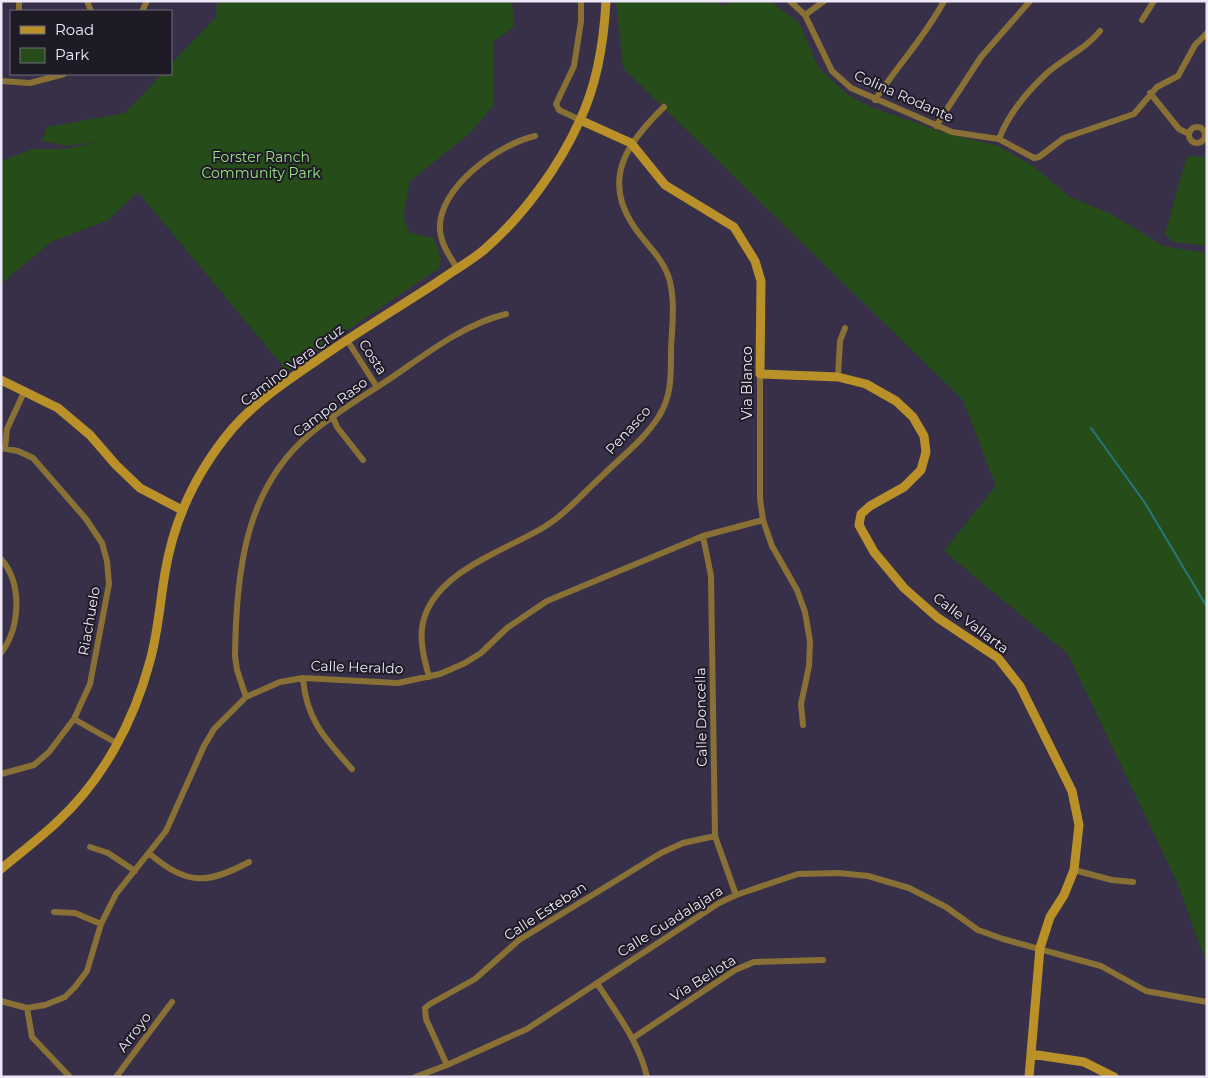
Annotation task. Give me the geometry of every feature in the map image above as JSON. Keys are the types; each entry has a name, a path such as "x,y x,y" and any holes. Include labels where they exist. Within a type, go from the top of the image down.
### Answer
{"street":[{"path":"580,120 559,110 556,104 574,66 581,1"},
{"name":"Camino Vera Cruz","path":"1,869 58,822 89,787 118,744 134,709 151,659 172,537 194,482 210,456 234,427 261,401 347,340 484,250 515,219 543,185 580,120 593,83 605,24 606,1"},
{"name":"Colina Rodante","path":"790,1 805,15 832,71 851,88 952,132 1000,139 1029,156 1039,157 1064,138 1134,114 1150,94"},
{"path":"805,15 824,1"},
{"path":"876,100 889,79 933,22 944,1"},
{"path":"936,126 981,57 1030,1"},
{"path":"1142,20 1154,1"},
{"path":"1000,139 1009,118 1047,73 1090,44 1100,31"},
{"path":"1189,134 1179,129 1150,94 1157,87 1178,76 1195,45 1207,33"},
{"path":"20,75 20,82"},
{"path":"1,81 43,80 60,75"},
{"name":"Penasco","path":"429,677 421,640 423,624 432,600 466,569 493,552 540,530 567,509 640,440 663,410 671,380 672,292 667,272 657,253 630,222 622,200 620,171 631,143 664,107"},
{"name":"Via Blanco","path":"580,120 631,143 665,185 734,228 755,261 761,281 760,499 763,520 772,546 796,590 805,612 810,641 809,666 801,704 803,726"},
{"path":"458,268 443,244 440,230 442,213 452,192 470,172 519,139 535,136"},
{"name":"Campo Raso","path":"246,697 237,670 235,628 241,564 254,514 270,480 288,456 309,434 333,417 430,351 478,323 506,314"},
{"path":"838,377 840,341 845,328"},
{"name":"Costa","path":"347,340 377,387"},
{"name":"Calle Vallarta","path":"760,374 838,377 866,384 896,401 913,417 924,436 926,452 920,470 904,487 870,506 861,514 859,525 874,552 904,588 938,618 998,658 1020,686 1072,791 1079,825 1074,870 1064,895 1050,917 1040,948 1029,1077"},
{"path":"1,380 50,403 73,420 140,488 182,510"},
{"path":"3,448 7,429 25,390"},
{"path":"333,417 337,427 363,460"},
{"name":"Riachuelo","path":"1,774 34,765 49,752 74,719 90,684 109,584 107,561 102,543 86,519 33,458 18,451 3,448"},
{"name":"Calle Heraldo","path":"1,1001 27,1008 45,1005 64,997 75,987 86,971 101,924 116,894 150,854 166,831 211,735 228,713 246,697 280,682 303,678 398,684 429,677 465,663 480,653 506,628 547,602 703,536 763,520"},
{"name":"Calle Doncella","path":"703,536 711,576 715,836 736,895"},
{"path":"1,559 13,582 18,603 8,645 1,653"},
{"path":"303,678 307,705 314,723 352,769"},
{"path":"74,719 118,744"},
{"name":"Calle Esteban","path":"447,1066 426,1019 425,1008 476,979 518,940 661,853 684,843 715,836"},
{"path":"90,847 108,853 134,871"},
{"path":"150,854 176,872 201,879 215,878 249,862"},
{"path":"1074,870 1112,880 1132,882"},
{"name":"Calle Guadalajara","path":"415,1077 447,1066 527,1029 719,903 736,895 798,874 839,873 868,876 909,888 946,907 978,930 1003,939 1101,966 1146,991 1207,1002"},
{"path":"54,912 75,913 101,924"},
{"name":"Via Bellota","path":"633,1038 735,970 754,962 824,960"},
{"path":"597,983 633,1038 644,1062 647,1077"},
{"name":"Arroyo","path":"116,1077 172,1002"},
{"path":"27,1008 32,1037 70,1077"},
{"path":"1031,1054 1084,1062 1114,1077"}],"green space":[{"name":"Forster Ranch Community Park","path":"217,1 512,1 514,27 493,42 493,106 469,134 410,181 403,216 409,232 425,237 433,237 441,258 439,268 287,371 138,192 108,220 51,242 1,284 1,161 32,149 65,149 101,141 67,146 42,141 47,127 125,113 161,75 172,75 172,63 216,17"},
{"path":"616,1 713,1 723,6 733,1 770,1 800,24 818,67 848,95 873,108 942,132 998,146 1033,166 1070,197 1111,214 1163,246 1207,253 1207,965 1178,884 1068,654 944,551 996,486 963,400 623,68"},
{"path":"1207,155 1207,246 1173,242 1165,234 1187,156 1204,157"}],"waterway":[{"path":"1091,428 1145,503 1207,607"}]}
